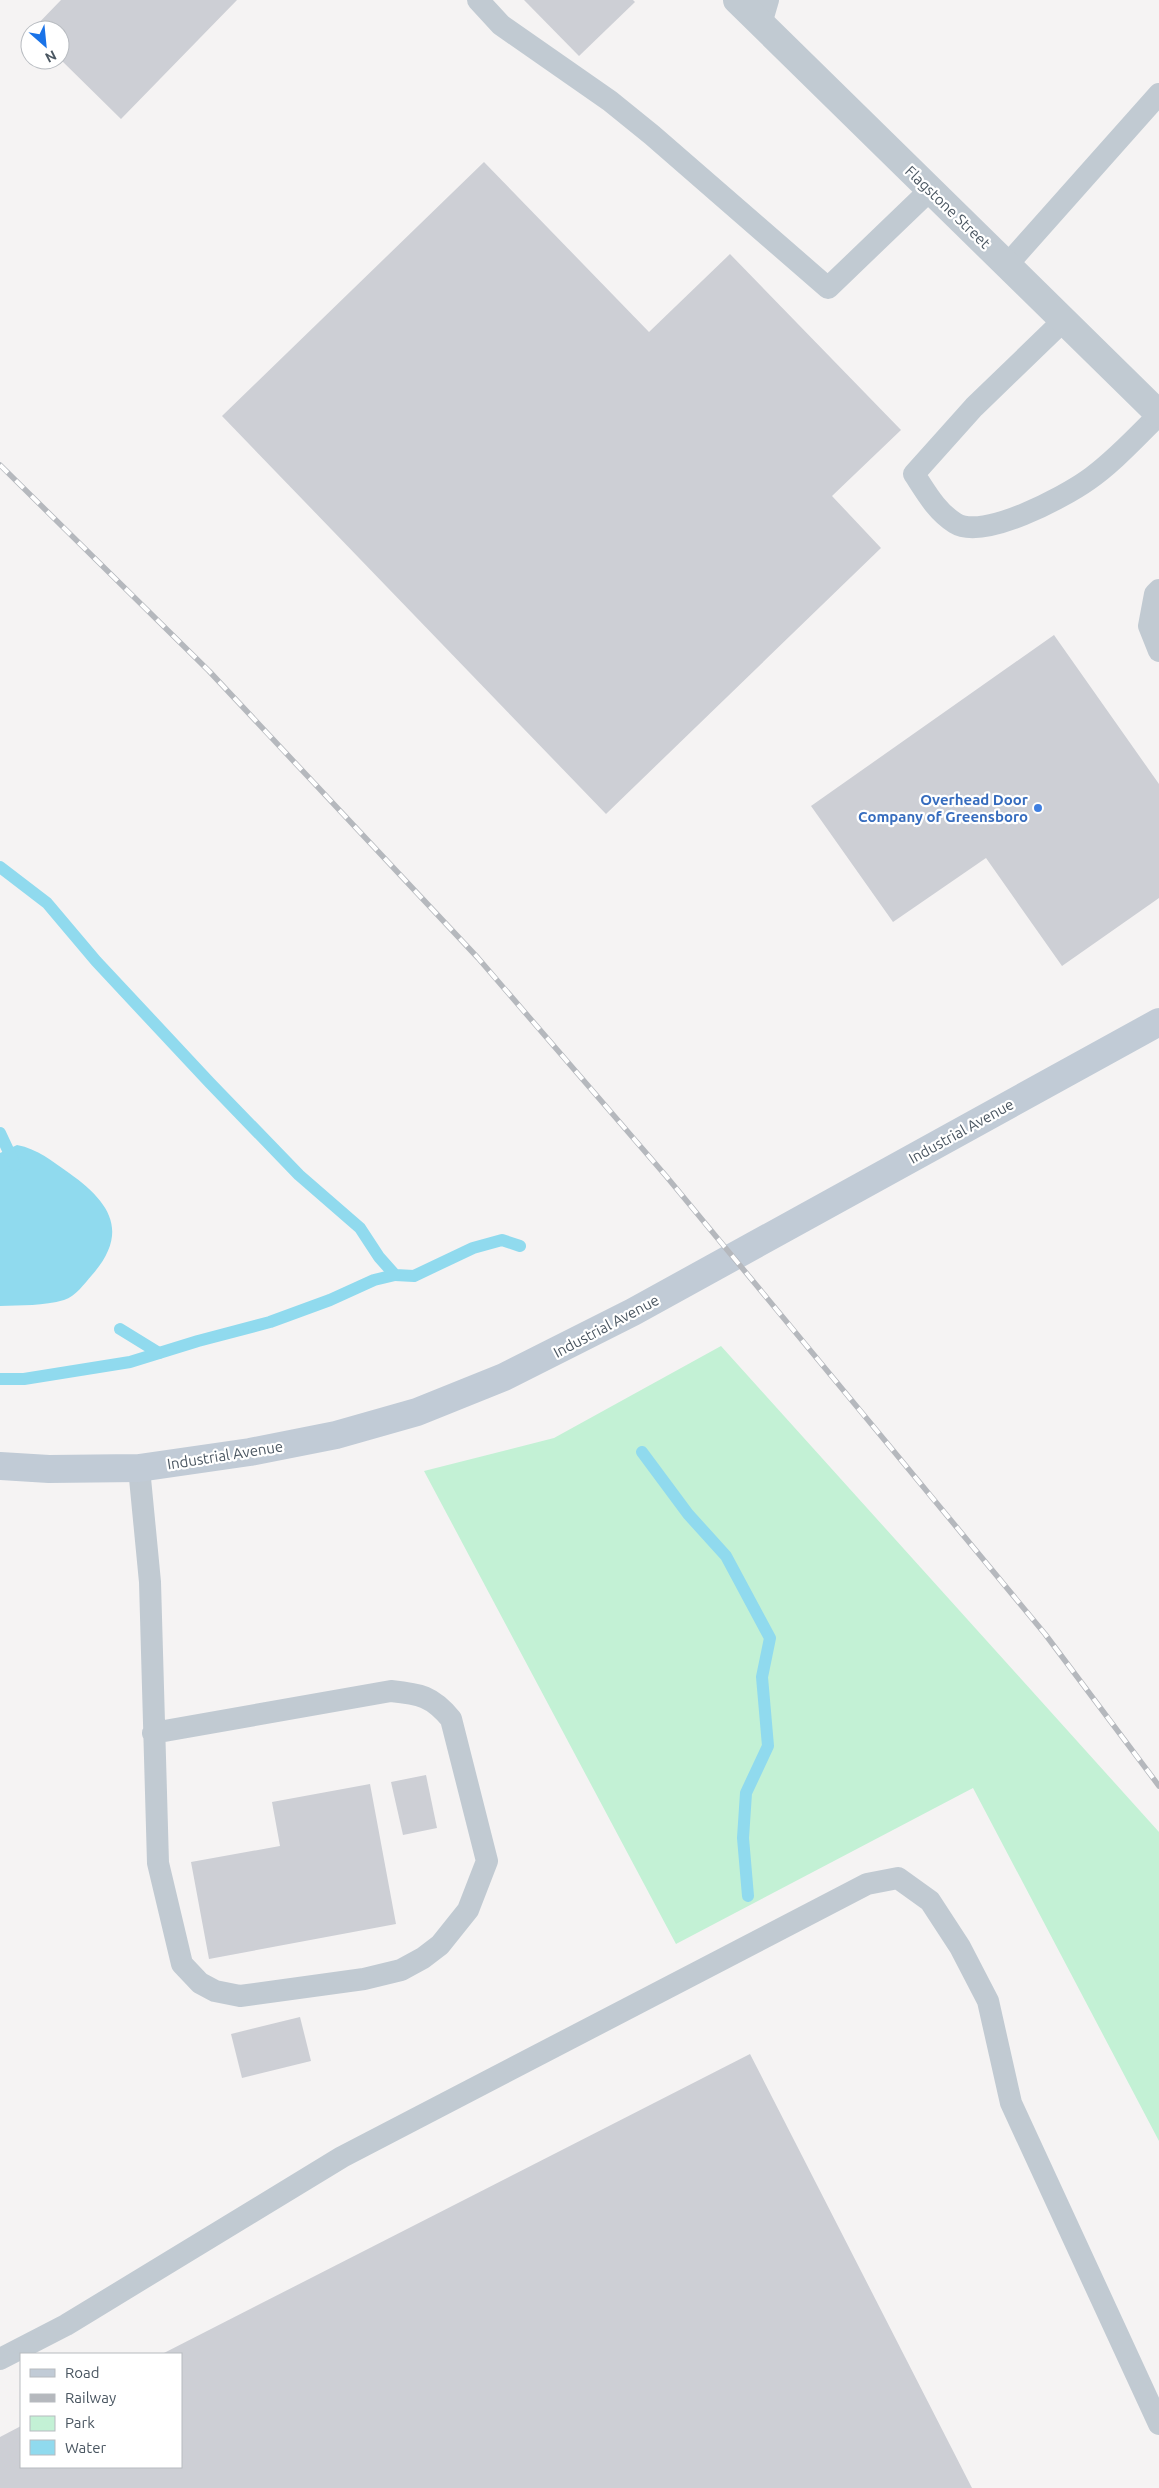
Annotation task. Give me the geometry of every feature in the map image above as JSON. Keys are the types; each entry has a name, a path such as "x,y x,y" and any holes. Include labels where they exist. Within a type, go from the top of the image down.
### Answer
{"main road":[{"name":"Industrial Avenue","path":"0,1466 49,1469 139,1468 250,1452 336,1435 417,1412 504,1377 641,1308 1159,1022"}],"street":[{"name":"Flagstone Street","path":"737,0 764,12 930,190 1159,415"}],"lane":[{"path":"478,0 501,25 610,101 652,135 828,288 930,190"},
{"path":"1007,265 1159,94"},
{"path":"1064,320 974,407 914,474 935,507 956,524 980,528 1003,523 1052,501 1088,480 1159,415"},
{"path":"1159,590 1155,594 1148,626 1159,651"},
{"path":"139,1468 150,1582 153,1733 158,1864 182,1964 200,1983 215,1991 240,1996 364,1979 401,1970 423,1958 440,1945 468,1910 487,1861 451,1719 439,1705 419,1694 390,1691 153,1733"},
{"path":"0,2359 66,2325 342,2157 867,1884 898,1878 930,1901 960,1947 988,2001 1011,2103 1159,2424"}],"green space":[{"path":"721,1346 1159,1832 1159,2141 973,1788 676,1944 424,1471 554,1438"}],"water":[{"path":"17,1145 32,1149 44,1156 83,1184 95,1195 110,1219 112,1231 110,1245 104,1259 80,1289 64,1300 40,1304 0,1306 0,1153"}],"building":[{"path":"61,0 237,0 121,119 70,69 70,20 42,20"},
{"path":"524,0 633,0 635,2 579,56"},
{"path":"484,162 649,332 730,254 901,430 832,496 881,548 606,814 222,416"},
{"path":"1054,635 1159,784 1159,898 1062,966 986,858 893,922 811,806"},
{"path":"426,1775 437,1828 403,1835 391,1782"},
{"path":"370,1784 396,1924 209,1959 191,1862 280,1846 272,1802"},
{"path":"300,2017 311,2061 242,2078 231,2034"},
{"path":"750,2054 972,2488 0,2488 0,2437 20,2427 20,2468 182,2468 182,2353 164,2353"}],"waterway":[{"path":"0,867 47,903 96,961 210,1083 299,1175 360,1228 379,1257 395,1275 414,1276 473,1248 502,1240 520,1246"},
{"path":"0,1133 15,1165"},
{"path":"0,1379 24,1379 130,1362 198,1341 270,1322 330,1300 374,1280 395,1275"},
{"path":"120,1329 159,1353"},
{"path":"642,1452 688,1514 726,1556 770,1638 762,1677 768,1746 746,1793 743,1838 748,1896"}],"railway":[{"path":"0,465 209,671 478,958 666,1176 1045,1634 1159,1786"}],"place":[{"name":"Overhead Door Company of Greensboro","path":"1038,808"}]}
